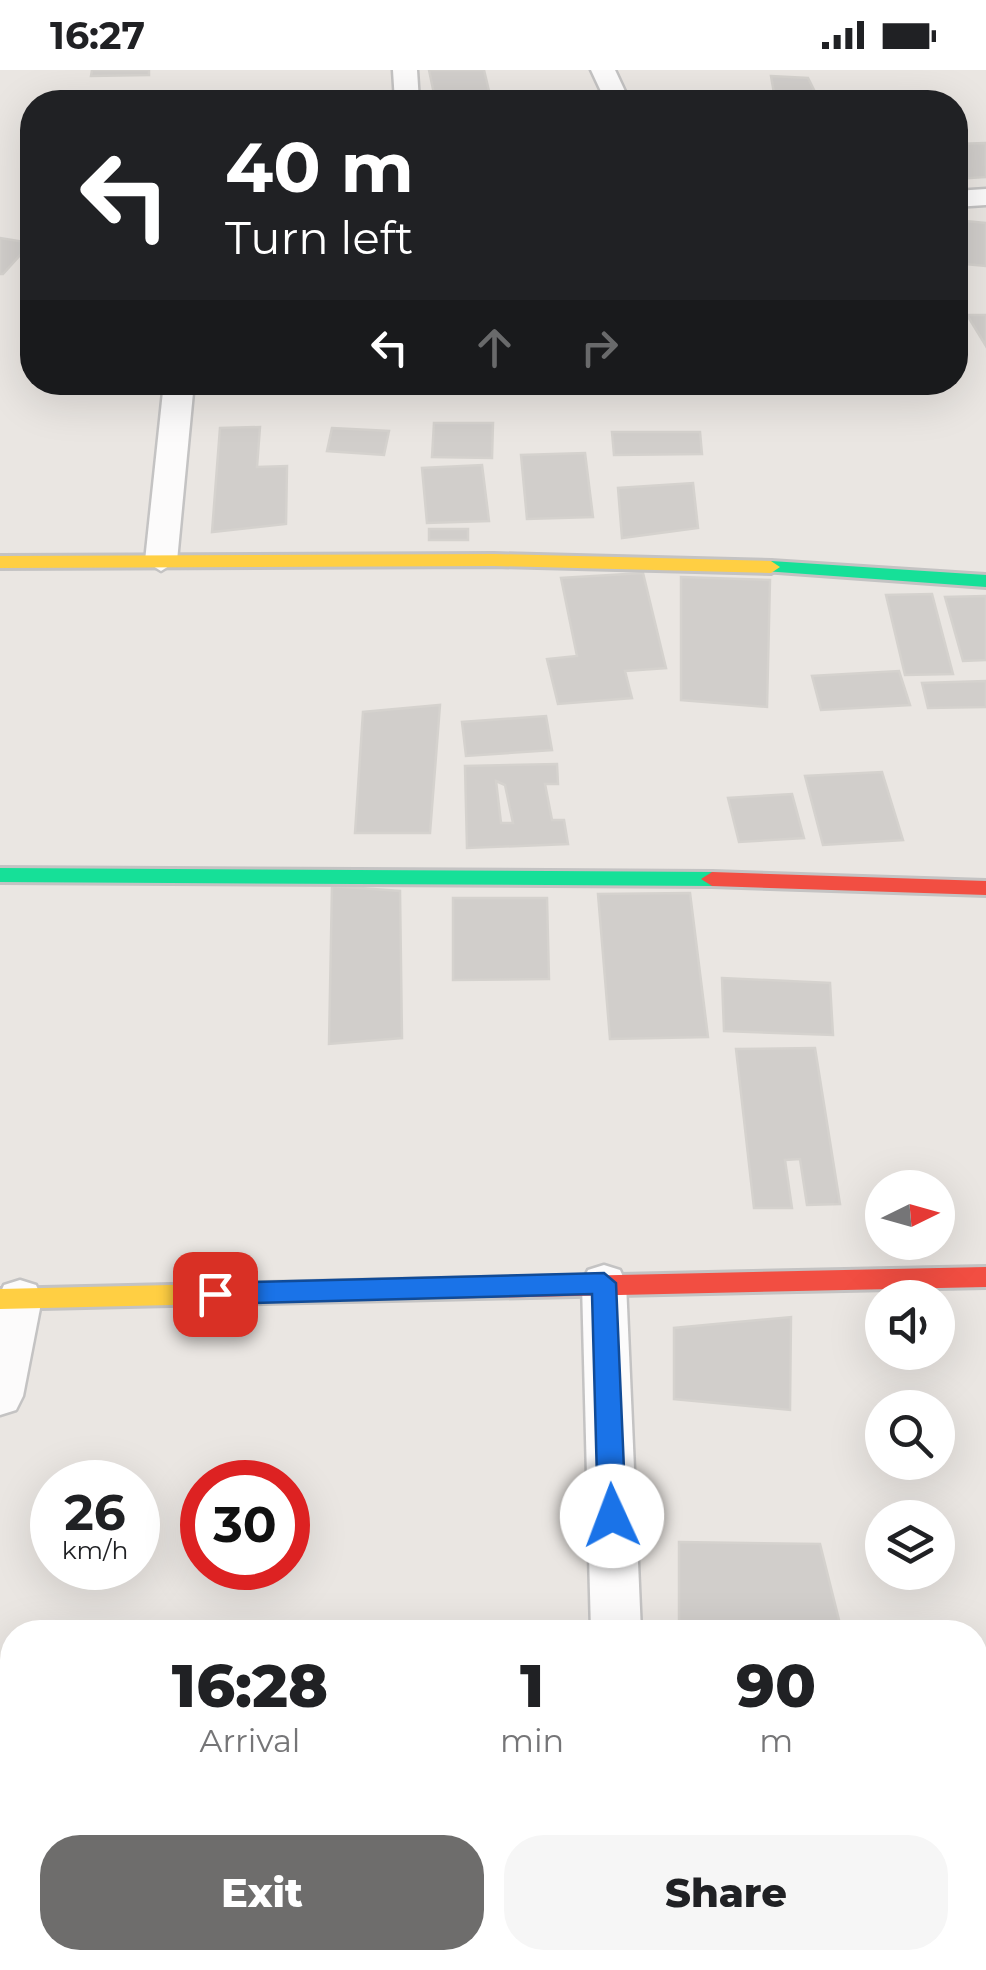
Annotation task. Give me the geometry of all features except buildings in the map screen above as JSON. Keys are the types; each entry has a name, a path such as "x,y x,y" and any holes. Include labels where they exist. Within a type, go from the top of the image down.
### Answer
{"street":[{"path":"161,561 178,395"},
{"path":"0,562 700,565 868,570 986,581"},
{"path":"0,875 595,876 986,888"},
{"path":"0,1396 10,1299 986,1277"},
{"path":"604,1283 616,1620"}],"traffic: fast":[{"path":"771,567 986,581"},
{"path":"0,875 712,879"}],"traffic: slow":[{"path":"0,562 494,560 771,567"},
{"path":"0,1299 434,1289"}],"traffic: jam":[{"path":"712,879 986,888"},
{"path":"434,1289 986,1277"}],"route":[{"path":"215,1294 604,1283 612,1516"}]}
